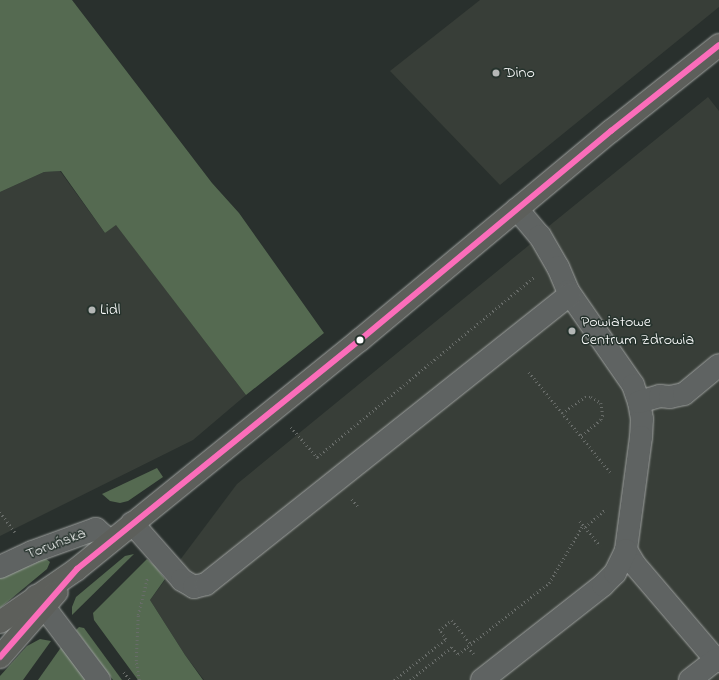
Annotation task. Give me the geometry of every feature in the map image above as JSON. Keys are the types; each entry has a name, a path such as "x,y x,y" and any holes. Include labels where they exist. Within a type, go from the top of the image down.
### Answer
{"main road":[{"path":"0,622 40,601 132,523 354,345 611,131 718,50"},
{"path":"0,657 40,601"}],"street":[{"path":"482,680 615,574 626,550 641,437 642,419 640,402 633,385 570,294 540,236 517,209"},
{"path":"132,523 172,570 187,584 194,586 206,584 570,294"},
{"path":"640,402 660,396 670,397 684,394 719,365"},
{"name":"Toruńska","path":"0,567 32,552 96,529 110,541"},
{"path":"626,550 635,565 717,660 690,680"},
{"path":"40,601 99,680"}],"path":[{"path":"317,457 554,261"},
{"path":"529,372 611,473"},
{"path":"562,413 585,397 591,397 600,403 603,415 601,420 581,437"},
{"path":"291,427 322,462"},
{"path":"410,680 452,647 458,654 549,583 584,526 607,508"},
{"path":"0,512 16,534"},
{"path":"139,680 136,661 138,615 145,583 159,554"},
{"path":"394,680 446,638 439,630 452,620 471,644"}],"shaded area":[{"path":"480,0 719,0 719,7 500,185 390,71"},
{"name":"Powiatowe Centrum Zdrowia","path":"708,97 719,111 719,680 204,680 185,655 150,600 237,484 550,228 549,226"},
{"path":"60,171 105,233 116,224 246,395 193,440 0,536 0,192 44,172"}],"green space":[{"path":"0,0 72,0 212,183 239,213 324,333 246,395 116,225 105,233 61,171 44,172 0,192"},
{"path":"157,468 163,477 128,501 120,503 110,501 102,494"},
{"path":"134,554 72,615 72,607 76,597 125,556"},
{"path":"45,558 50,562 47,569 0,608 0,577 27,564 29,566"},
{"path":"147,559 155,566 165,579 150,600 203,680 138,680 94,620 93,613"},
{"path":"79,627 84,628 122,680 113,680 76,630"},
{"path":"40,639 51,641 23,680 0,680 0,676 27,646"},
{"path":"62,646 86,680 38,680"}],"transit line":[{"path":"0,657 77,569 360,340 611,131 719,45"}],"place":[{"name":"Dino","path":"496,73"},
{"name":"Lidl","path":"92,310"},
{"name":"Powiatowe Centrum Zdrowia","path":"572,331"}]}
